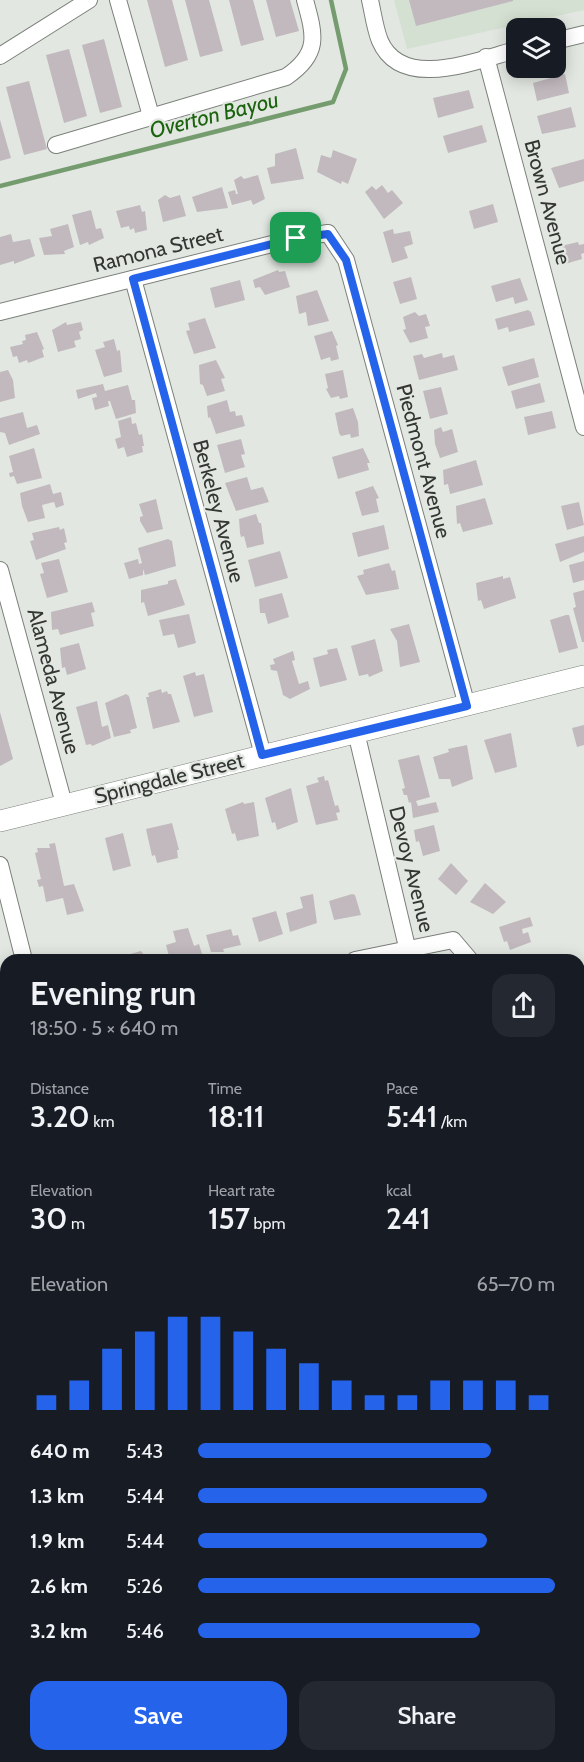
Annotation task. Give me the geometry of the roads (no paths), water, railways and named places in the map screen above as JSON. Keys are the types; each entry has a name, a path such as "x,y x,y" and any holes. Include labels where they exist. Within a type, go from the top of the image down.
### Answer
{"street":[{"path":"0,56 89,0"},
{"path":"118,0 151,116"},
{"path":"56,145 286,77 304,65 314,46 312,26 305,0"},
{"path":"370,0 380,42 394,61 416,70 445,67 506,52"},
{"path":"566,38 584,34"},
{"name":"Brown Avenue","path":"486,57 584,428"},
{"name":"Ramona Street","path":"0,312 296,238 328,234"},
{"name":"Piedmont Avenue","path":"328,234 346,260 467,706"},
{"name":"Berkeley Avenue","path":"133,279 262,755"},
{"name":"Alameda Avenue","path":"0,570 64,804"},
{"name":"Springdale Street","path":"0,821 584,676"},
{"name":"Devoy Avenue","path":"356,732 407,947 453,940 465,954"},
{"path":"0,866 22,954"},
{"path":"379,954 407,947"}],"waterway":[{"name":"Overton Bayou","path":"0,186 333,102 346,69 331,0"}]}
